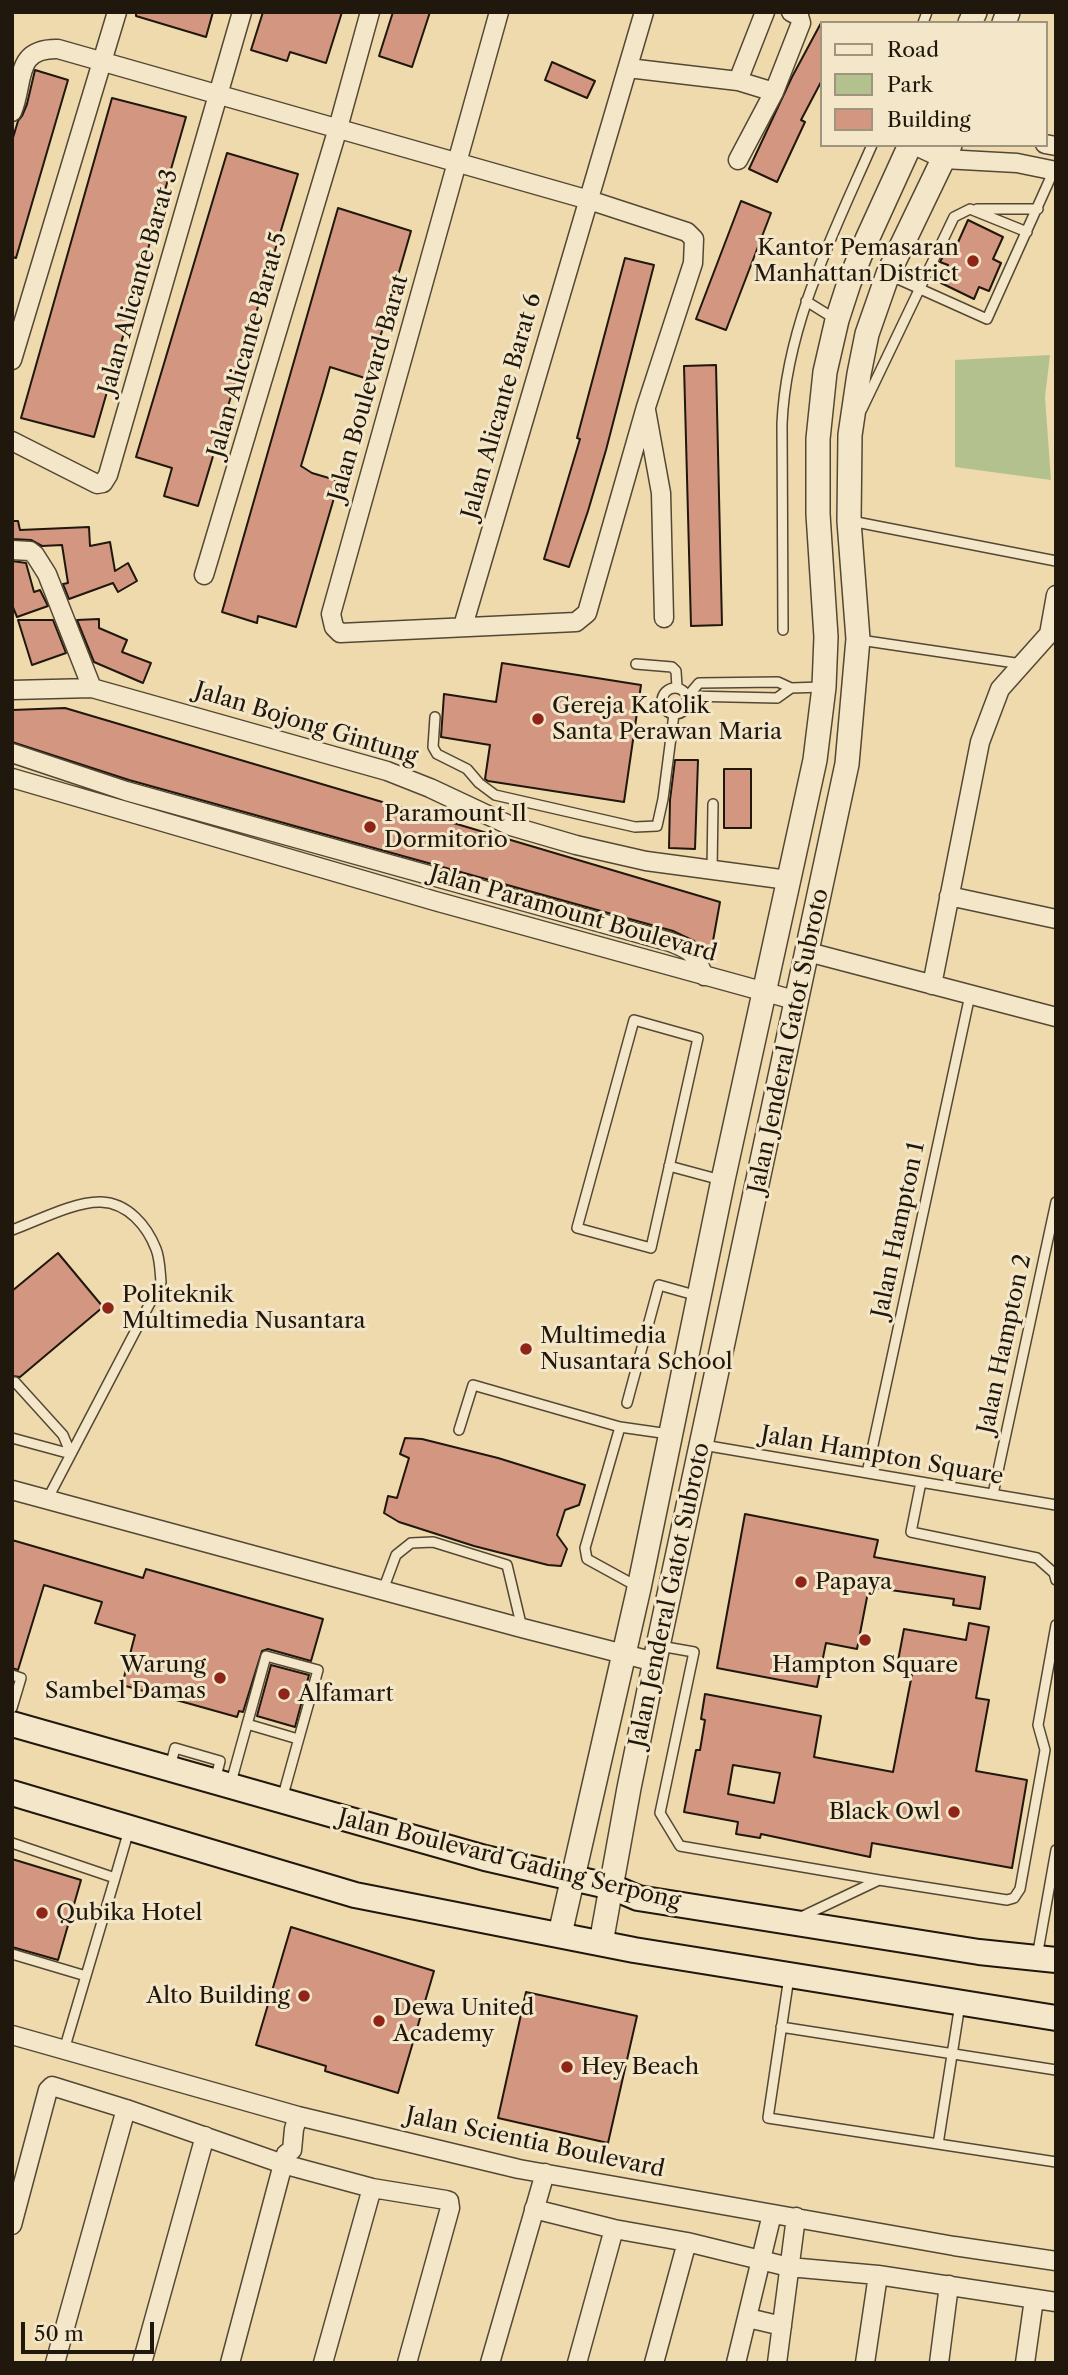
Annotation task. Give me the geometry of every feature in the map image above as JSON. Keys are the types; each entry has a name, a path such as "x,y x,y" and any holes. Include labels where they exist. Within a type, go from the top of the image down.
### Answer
{"main road":[{"name":"Jalan Boulevard Gading Serpong","path":"12,1724 485,1858 612,1887 638,1898 979,1952 1046,1959"},
{"path":"12,1793 355,1895 789,1977 1056,2018"}],"street":[{"path":"12,360 117,12"},
{"name":"Jalan Alicante Barat 3","path":"12,441 97,484 103,483 108,475 242,12"},
{"name":"Jalan Alicante Barat 5","path":"204,575 338,128 370,12"},
{"name":"Jalan Boulevard Barat","path":"463,626 340,633 334,627 331,614 499,12"},
{"name":"Jalan Alicante Barat 6","path":"463,626 645,12"},
{"path":"738,81 765,12"},
{"path":"738,160 774,92 801,23 799,16 791,12"},
{"path":"12,112 18,98 20,71 29,56 43,49 58,49 589,200 687,232 694,239 693,263 646,407 587,613 576,622 463,626"},
{"path":"628,68 738,81 774,92"},
{"name":"Jalan Jenderal Gatot Subroto","path":"560,1934 639,1588 723,1180 816,760 826,637 818,514 818,439 825,372 837,320 864,246 911,147"},
{"path":"922,147 1055,170"},
{"name":"Jalan Jenderal Gatot Subroto","path":"601,1943 657,1654 848,764 858,639 849,520 850,435 859,374 867,334 888,274 947,152"},
{"path":"646,407 661,493 664,618"},
{"path":"12,550 30,551 47,574 92,688"},
{"path":"932,985 980,742 1000,689 1049,634 1056,595"},
{"name":"Jalan Bojong Gintung","path":"12,690 92,688 387,771 430,788 511,827 576,845 712,871 788,880"},
{"path":"12,753 138,794 670,942 688,949 696,957 704,976"},
{"name":"Jalan Paramount Boulevard","path":"12,778 798,1001"},
{"path":"949,895 1056,919"},
{"path":"808,952 1056,1017"},
{"path":"12,1490 624,1655 657,1654"},
{"name":"Jalan Scientia Boulevard","path":"12,2035 296,2122 545,2174 954,2246 1056,2261"},
{"path":"12,2225 48,2090 55,2086 372,2188 449,2202 450,2208 407,2363"},
{"path":"55,2363 125,2109"},
{"path":"230,2363 285,2159 287,2134 296,2122"},
{"path":"142,2363 205,2136"},
{"path":"490,2363 545,2174"},
{"path":"323,2363 372,2188"},
{"path":"535,2206 614,2229 763,2258 789,2267 878,2275 1056,2302"},
{"path":"736,2363 772,2214"},
{"path":"777,2363 796,2217"},
{"path":"577,2363 614,2229"},
{"path":"654,2363 687,2242"},
{"path":"865,2363 878,2275"},
{"path":"939,2363 949,2285"},
{"path":"1025,2363 1034,2299"},
{"path":"748,2318 782,2326"}],"lane":[{"path":"783,630 783,395 806,301 871,147"},
{"path":"888,274 987,320 1055,170"},
{"path":"850,435 954,217 970,209 1038,209"},
{"path":"970,209 1027,232"},
{"path":"806,301 837,320"},
{"path":"849,520 1056,561"},
{"path":"858,639 1022,664"},
{"path":"636,664 672,667 676,671 677,687"},
{"path":"688,696 684,690 670,688 664,692 662,698 665,710 679,714 687,708 688,696 699,683 778,682 791,688 824,687"},
{"path":"688,696 777,698 791,688"},
{"path":"435,718 433,747 437,754 467,769 479,783 495,794 635,827 650,828 657,826 663,799 674,714"},
{"path":"712,871 713,803"},
{"name":"Jalan Hampton 1","path":"867,1473 970,995"},
{"path":"635,1020 698,1038 669,1166 651,1248 577,1228 635,1020"},
{"path":"669,1166 723,1180"},
{"path":"12,1230 75,1206 101,1202 124,1207 142,1223 157,1251 161,1282 47,1500"},
{"name":"Jalan Hampton 2","path":"992,1494 1056,1202"},
{"path":"627,1403 659,1285 700,1296"},
{"path":"15,1382 62,1435 71,1454"},
{"path":"459,1430 473,1385 620,1427 671,1434"},
{"path":"620,1427 585,1548 587,1559 639,1588"},
{"path":"12,1438 71,1454"},
{"name":"Jalan Hampton Square","path":"703,1445 1056,1505"},
{"path":"921,1482 911,1532 1037,1558 1054,1573 1056,1580"},
{"path":"383,1590 396,1555 411,1543 433,1542 507,1564 522,1628"},
{"path":"657,1654 694,1652 660,1812 680,1846 1007,1900 1014,1898 1020,1889 1045,1750 1038,1726 1056,1625"},
{"path":"223,1784 247,1724 266,1656 318,1670 282,1800"},
{"path":"12,1675 21,1678 12,1708"},
{"path":"247,1724 298,1739"},
{"path":"64,2050 130,1827"},
{"path":"12,1843 115,1878"},
{"path":"1046,1959 1056,1850"},
{"path":"790,1922 879,1880"},
{"path":"12,1954 86,1976"},
{"path":"789,1977 768,2118 1056,2162"},
{"path":"938,2144 960,2002"},
{"path":"781,2027 1056,2070"}],"green space":[{"path":"1050,355 1045,397 1051,480 955,467 955,360"}],"building":[{"path":"136,12 213,12 206,37 136,16"},
{"path":"263,12 342,12 326,63 290,52 287,61 251,50"},
{"path":"393,12 430,12 412,67 379,56"},
{"path":"820,25 820,84 801,120 805,122 777,182 749,169"},
{"path":"552,62 595,81 587,98 545,80"},
{"path":"35,70 68,80 16,258 12,257 12,141 27,104"},
{"path":"112,98 186,117 94,437 21,418"},
{"path":"227,153 298,174 198,506 164,496 172,468 136,457"},
{"path":"741,201 771,213 726,330 696,319"},
{"path":"338,208 411,231 368,379 330,367 301,466 312,473 339,481 296,627 258,616 257,623 222,612"},
{"name":"Kantor Pemasaran Manhattan District","path":"968,220 1003,237 993,259 1001,263 989,291 979,287 974,299 939,282 948,265 940,262 948,246 955,249"},
{"path":"625,258 654,265 606,450 569,567 544,559 580,439 577,438"},
{"path":"716,365 722,625 691,626 684,366"},
{"path":"12,521 18,521 20,530 89,527 90,546 110,542 115,571 128,563 137,581 118,592 113,583 69,599 63,584 68,583 62,545 42,546 31,540 12,539"},
{"path":"12,561 26,563 34,592 40,590 48,606 17,617 12,605"},
{"path":"99,619 99,628 127,640 122,652 151,663 143,683 94,662 77,620"},
{"path":"18,620 53,620 66,653 32,665"},
{"name":"Gereja Katolik Santa Perawan Maria","path":"502,663 641,685 624,802 488,781 485,779 490,745 441,737 444,694 496,702"},
{"name":"Paramount Il Dormitorio","path":"65,708 720,902 711,952 703,950 694,941 673,931 129,780 12,742 12,710"},
{"path":"675,760 698,760 695,849 669,848 670,800"},
{"path":"724,769 751,769 751,828 724,828"},
{"path":"58,1253 103,1307 20,1377 12,1376 12,1291"},
{"path":"405,1438 422,1439 498,1458 585,1485 579,1505 565,1510 557,1535 567,1549 561,1566 474,1546 399,1522 384,1513 388,1496 397,1498 409,1458 400,1454"},
{"name":"Papaya","path":"745,1514 878,1540 874,1557 985,1577 980,1609 953,1605 954,1599 869,1587 857,1649 826,1643 817,1687 717,1668"},
{"path":"12,1540 143,1578 146,1569 323,1619 311,1661 268,1649 262,1651 243,1712 239,1711 237,1717 122,1685 135,1635 95,1623 102,1602 44,1585 18,1670 12,1668"},
{"path":"969,1623 989,1627 976,1698 989,1700 976,1771 1027,1780 1012,1868 872,1843 870,1857 761,1834 760,1838 736,1834 738,1822 684,1812 696,1750 700,1750 705,1720 701,1719 705,1694 821,1716 814,1757 893,1772 914,1664 898,1661 904,1629 966,1640","holes":["733,1765 780,1773 774,1803 728,1794"]},
{"name":"Alfamart","path":"271,1665 309,1675 295,1727 257,1716"},
{"name":"Qubika Hotel","path":"12,1859 81,1880 58,1960 12,1947"},
{"path":"291,1927 434,1971 398,2093 325,2071 326,2066 256,2045"},
{"name":"Hey Beach","path":"526,1992 637,2016 608,2143 498,2118"}],"place":[{"name":"Kantor Pemasaran Manhattan District","path":"973,261"},
{"name":"Gereja Katolik Santa Perawan Maria","path":"538,719"},
{"name":"Paramount Il Dormitorio","path":"370,827"},
{"name":"Politeknik Multimedia Nusantara","path":"108,1308"},
{"name":"Multimedia Nusantara School","path":"526,1349"},
{"name":"Papaya","path":"801,1582"},
{"name":"Hampton Square","path":"865,1640"},
{"name":"Warung Sambel Damas","path":"220,1678"},
{"name":"Alfamart","path":"284,1694"},
{"name":"Black Owl","path":"954,1812"},
{"name":"Qubika Hotel","path":"42,1913"},
{"name":"Alto Building","path":"304,1996"},
{"name":"Dewa United Academy","path":"379,2021"},
{"name":"Hey Beach","path":"567,2067"}]}
